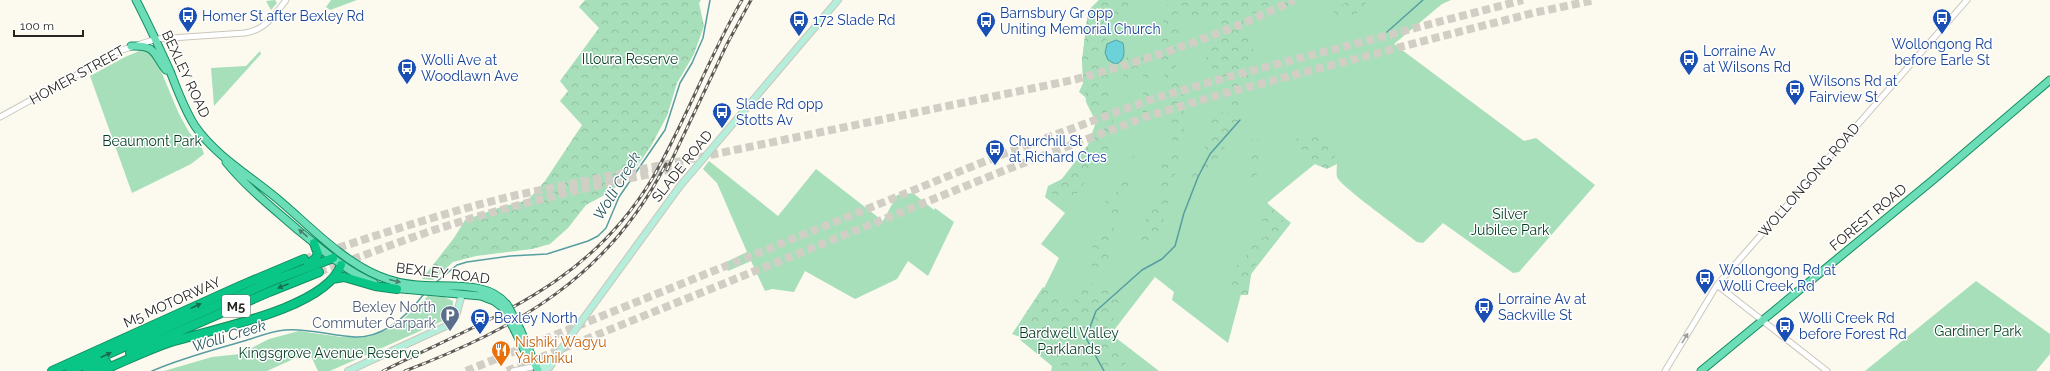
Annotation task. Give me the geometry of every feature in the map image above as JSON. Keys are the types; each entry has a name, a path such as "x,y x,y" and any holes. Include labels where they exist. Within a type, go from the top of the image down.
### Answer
{"highway":[{"path":"297,271 316,257 317,249 314,243"},
{"name":"M5 MOTORWAY","path":"52,371 304,258"},
{"path":"70,371 297,271 332,258"},
{"path":"101,371 168,344 248,320 288,306 315,292 331,280 341,265"},
{"name":"M5 MOTORWAY","path":"87,371 319,272"},
{"path":"331,280 344,277 374,286 397,289"}],"main road":[{"name":"BEXLEY ROAD","path":"136,0 156,39 194,124 201,134 250,187 341,265 376,283 397,289 418,291 438,289 491,291 500,296 518,330 535,369"},
{"name":"SLADE ROAD","path":"535,369 545,365 555,356 680,186 838,0"},
{"path":"132,46 145,46 153,50 165,69 172,76"},
{"name":"FOREST ROAD","path":"1701,371 1928,185 2050,80"},
{"name":"BEXLEY ROAD","path":"220,154 253,178 342,255 367,270 388,279 438,289"},
{"path":"332,258 342,255"},
{"path":"341,265 342,255"},
{"path":"342,255 353,268 376,283"},
{"path":"348,371 446,326 456,316 463,290"},
{"name":"SLADE ROAD","path":"544,371 550,367 555,356"}],"street":[{"name":"HOMER STREET","path":"0,117 132,46 156,39 253,32 268,23 286,0"},
{"name":"WOLLONGONG ROAD","path":"1665,371 1717,285 1967,0"},
{"path":"1717,285 1827,371"},
{"path":"513,371 535,369"}],"green space":[{"path":"275,0 277,3 271,10 266,1"},
{"path":"331,0 357,0 330,10 326,7"},
{"name":"Illoura Reserve","path":"585,0 701,0 699,3 704,26 694,54 677,83 667,116 651,146 633,172 610,192 586,205 568,228 550,244 532,249 476,256 453,262 433,280 422,279 454,238 465,220 501,207 528,200 545,181 582,125 560,101 568,91 560,81 599,28 579,7"},
{"name":"Silver Jubilee Park","path":"1099,0 1451,0 1442,4 1394,44 1524,141 1536,138 1595,185 1519,272 1513,273 1443,223 1423,243 1417,242 1349,190 1337,177 1337,164 1297,157 1316,163 1267,203 1291,223 1244,283 1228,343 1172,300 1174,292 1155,277 1111,334 1159,371 1051,371 1052,366 1019,339 1059,258 1041,244 1065,213 1045,197 1048,186 1076,172 1111,118 1079,92 1083,83 1082,61 1088,11"},
{"path":"1099,0 1143,0 1135,3 1122,14 1107,37 1100,53 1111,86 1107,101 1113,112 1112,145 1071,201 1051,193 1088,145 1096,122 1086,102 1082,61 1088,11"},
{"path":"1171,0 1307,0 1306,2 1250,14 1243,20 1252,43 1255,65 1238,101 1238,126 1209,172 1207,182 1190,181 1209,138 1214,102 1223,113 1233,113 1230,97 1206,58 1222,22 1189,15 1182,7 1174,19 1181,38 1181,43 1172,51 1179,78 1186,89 1183,108 1185,117 1184,138 1162,226 1156,240 1148,249 1142,247 1140,233 1149,212 1158,202 1163,160 1172,150 1173,129 1161,53 1164,10"},
{"path":"1349,0 1368,0 1361,11 1326,27 1336,9"},
{"path":"1145,48 1149,50 1150,85 1149,102 1145,119 1143,118 1143,68 1138,66 1133,83 1129,87 1124,78 1123,68 1126,58 1133,50 1135,57 1139,60"},
{"name":"Beaumont Park","path":"144,49 156,59 179,114 189,132 202,148 204,154 191,164 132,193 90,76 125,57"},
{"path":"260,51 261,54 214,106 211,68 246,66"},
{"path":"1302,134 1322,135 1332,146 1337,164 1327,169 1297,157 1296,139"},
{"path":"1254,139 1258,140 1261,156 1260,166 1253,181 1248,176 1248,143"},
{"path":"1133,156 1141,160 1139,168 1130,170"},
{"path":"709,161 778,216 816,169 883,221 897,195 913,193 934,210 935,208 954,222 928,276 908,261 897,279 855,299 805,271 794,292 772,289 765,291 751,261 728,271 724,263 747,252 717,183 703,169"},
{"path":"1126,179 1132,182 1121,201 1118,213 1108,216 1103,203 1116,194 1117,183"},
{"path":"1267,203 1284,221 1282,231 1252,269 1248,295 1238,295 1232,284 1237,265 1246,256 1250,243 1265,237 1269,228 1263,223 1260,212"},
{"path":"1114,228 1106,271 1100,274 1090,264 1095,231"},
{"name":"Gardiner Park","path":"1976,281 2050,334 2050,354 2036,371 1865,371"},
{"name":"Bardwell Valley Parklands","path":"1087,283 1111,287 1127,302 1117,313 1105,333 1119,355 1132,371 1057,371 1043,345 1012,334 1043,287 1061,302 1072,303"},
{"name":"Kingsgrove Avenue Reserve","path":"428,296 444,297 453,301 453,311 447,319 330,371 318,371 309,352 267,371 164,371 212,357 240,354 269,339 299,331 341,337 368,337 396,326"}],"water":[{"path":"1116,40 1123,43 1124,56 1121,61 1115,64 1108,60 1105,53 1107,44"}],"waterway":[{"name":"Wolli Creek","path":"435,283 457,265 467,262 510,256 547,254 588,241 598,236 606,228 619,197 665,130 680,83 692,63 703,38 710,0"},
{"path":"1387,32 1423,0"},
{"path":"1104,371 1086,338 1096,311 1142,270 1162,259 1175,246 1184,213 1198,177 1210,154 1240,120"},
{"name":"Wolli Creek","path":"152,371 198,354 264,334 280,331 303,330 355,337 376,334 385,330 402,318 424,294"}],"tunnel":[{"path":"304,259 437,217 517,195 1073,80 1158,55 1213,35 1267,13 1294,0"},
{"path":"466,371 998,156 1149,100 1231,76 1523,0"},
{"path":"507,371 1008,169 1145,117 1218,95 1431,39 1533,13 1595,0"},
{"path":"319,272 390,245 465,220 591,187 687,166"}],"railway":[{"path":"383,371 461,334 533,296 566,273 597,247 626,216 652,179 676,135 718,44 742,0"},
{"path":"667,170 727,44 751,0"},
{"path":"405,371 486,336 522,316 556,293 588,268 617,238 643,204 666,164"}],"place":[{"name":"Homer St after Bexley Rd","path":"188,33"},
{"name":"Wollongong Rd before Earle St","path":"1942,35"},
{"name":"172 Slade Rd","path":"799,37"},
{"name":"Barnsbury Gr opp Uniting Memorial Church","path":"986,38"},
{"name":"Lorraine Av at Wilsons Rd","path":"1689,76"},
{"name":"Wolli Ave at Woodlawn Ave","path":"407,85"},
{"name":"Wilsons Rd at Fairview St","path":"1795,106"},
{"name":"Slade Rd opp Stotts Av","path":"722,129"},
{"name":"Churchill St at Richard Cres","path":"995,166"},
{"name":"Wollongong Rd at Wolli Creek Rd","path":"1705,295"},
{"name":"Lorraine Av at Sackville St","path":"1484,324"},
{"name":"Bexley North Commuter Carpark","path":"450,332"},
{"name":"Bexley North","path":"480,335"},
{"name":"Wolli Creek Rd before Forest Rd","path":"1785,343"},
{"name":"Nishiki Wagyu Yakuniku","path":"501,367"}]}
